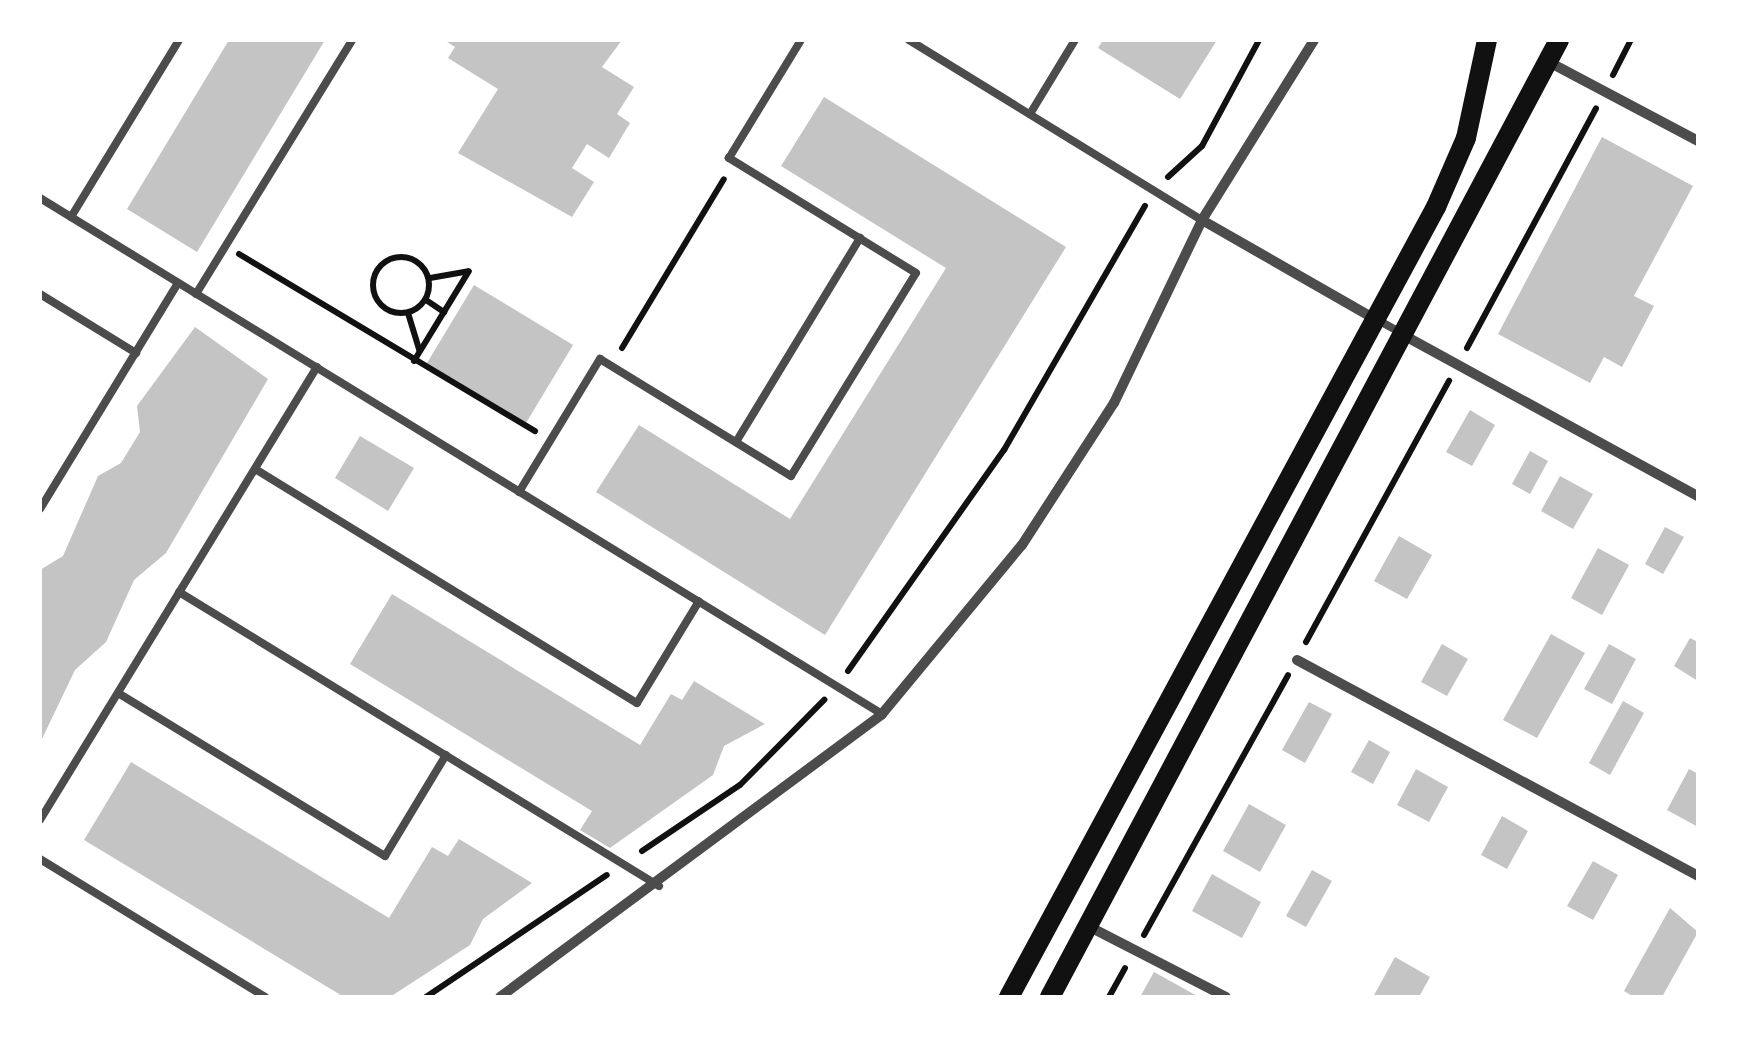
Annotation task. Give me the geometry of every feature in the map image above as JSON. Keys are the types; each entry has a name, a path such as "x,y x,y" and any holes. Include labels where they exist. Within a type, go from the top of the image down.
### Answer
{"main road":[{"path":"1009,997 1402,272 1466,138 1487,40"},
{"path":"1050,997 1407,337 1558,40"}],"street":[{"path":"500,997 659,886 882,714 1022,545 1114,403 1202,220 1314,40"},
{"path":"1547,61 1698,141"},
{"path":"1202,220 1376,319"},
{"path":"1407,337 1460,362 1698,496"},
{"path":"1296,660 1698,876"},
{"path":"1088,926 1226,997"}],"lane":[{"path":"71,217 179,40"},
{"path":"196,294 352,40"},
{"path":"519,492 600,359 791,476 916,273 728,158 801,40"},
{"path":"910,40 1202,220"},
{"path":"1030,114 1076,40"},
{"path":"40,198 882,714"},
{"path":"736,442 860,238"},
{"path":"40,509 178,283"},
{"path":"40,294 136,353"},
{"path":"1376,319 1407,337"},
{"path":"40,820 317,367"},
{"path":"255,469 637,703 699,602"},
{"path":"179,592 659,886"},
{"path":"118,692 385,856 446,756"},
{"path":"40,859 265,997"}],"path":[{"path":"426,997 740,784 837,686 1004,450 1154,190 1202,146 1259,40"},
{"path":"1109,997 1460,362 1631,40"},
{"path":"611,366 734,162"},
{"path":"226,246 550,441"},
{"path":"414,361 469,271 430,278 406,258 377,270 373,291 386,310 408,313 426,300 430,278"},
{"path":"426,300 444,312"},
{"path":"408,313 419,352"}],"building":[{"path":"229,40 325,40 197,252 127,209"},
{"path":"444,40 622,40 602,67 634,87 617,114 630,123 609,158 587,144 572,168 594,182 572,217 458,153 498,89 448,58 455,47"},
{"path":"1103,40 1217,40 1180,99 1098,48"},
{"path":"824,97 1066,247 825,635 596,492 639,425 790,519 946,268 781,166"},
{"path":"1602,137 1693,186 1634,296 1654,306 1622,367 1604,357 1590,383 1498,334"},
{"path":"474,285 573,345 526,423 427,363"},
{"path":"195,327 268,379 166,553 134,580 106,642 75,670 40,743 40,570 63,556 98,476 121,463 140,432 137,406"},
{"path":"1470,410 1495,425 1472,466 1446,452"},
{"path":"360,436 414,468 388,511 335,478"},
{"path":"1530,451 1548,461 1530,494 1512,484"},
{"path":"1560,476 1593,494 1573,529 1541,511"},
{"path":"1665,527 1684,537 1663,574 1645,564"},
{"path":"1399,536 1432,555 1407,599 1374,581"},
{"path":"1598,548 1629,565 1602,615 1571,598"},
{"path":"392,594 640,745 671,694 682,700 694,681 765,724 724,746 713,775 610,848 580,830 592,811 350,664"},
{"path":"1551,634 1585,653 1537,738 1503,720"},
{"path":"1690,638 1698,642 1698,681 1674,666"},
{"path":"1442,644 1468,659 1447,696 1421,682"},
{"path":"1609,644 1636,659 1612,704 1584,689"},
{"path":"1623,701 1644,713 1610,775 1589,763"},
{"path":"1309,702 1332,714 1305,763 1282,750"},
{"path":"1369,740 1390,752 1373,784 1351,772"},
{"path":"131,762 389,918 432,847 448,856 459,839 532,883 483,919 470,945 390,997 344,997 84,840"},
{"path":"1416,769 1448,787 1429,822 1397,805"},
{"path":"1689,769 1698,774 1698,827 1667,810"},
{"path":"1249,804 1286,825 1260,872 1223,851"},
{"path":"1502,816 1528,831 1507,869 1481,855"},
{"path":"1593,861 1618,875 1593,920 1567,906"},
{"path":"1312,870 1332,881 1306,927 1286,916"},
{"path":"1212,874 1261,902 1242,938 1192,911"},
{"path":"1670,908 1698,932 1662,997 1634,997 1624,991"},
{"path":"1395,957 1430,977 1419,997 1373,997"},
{"path":"1154,972 1199,997 1140,997"}]}
